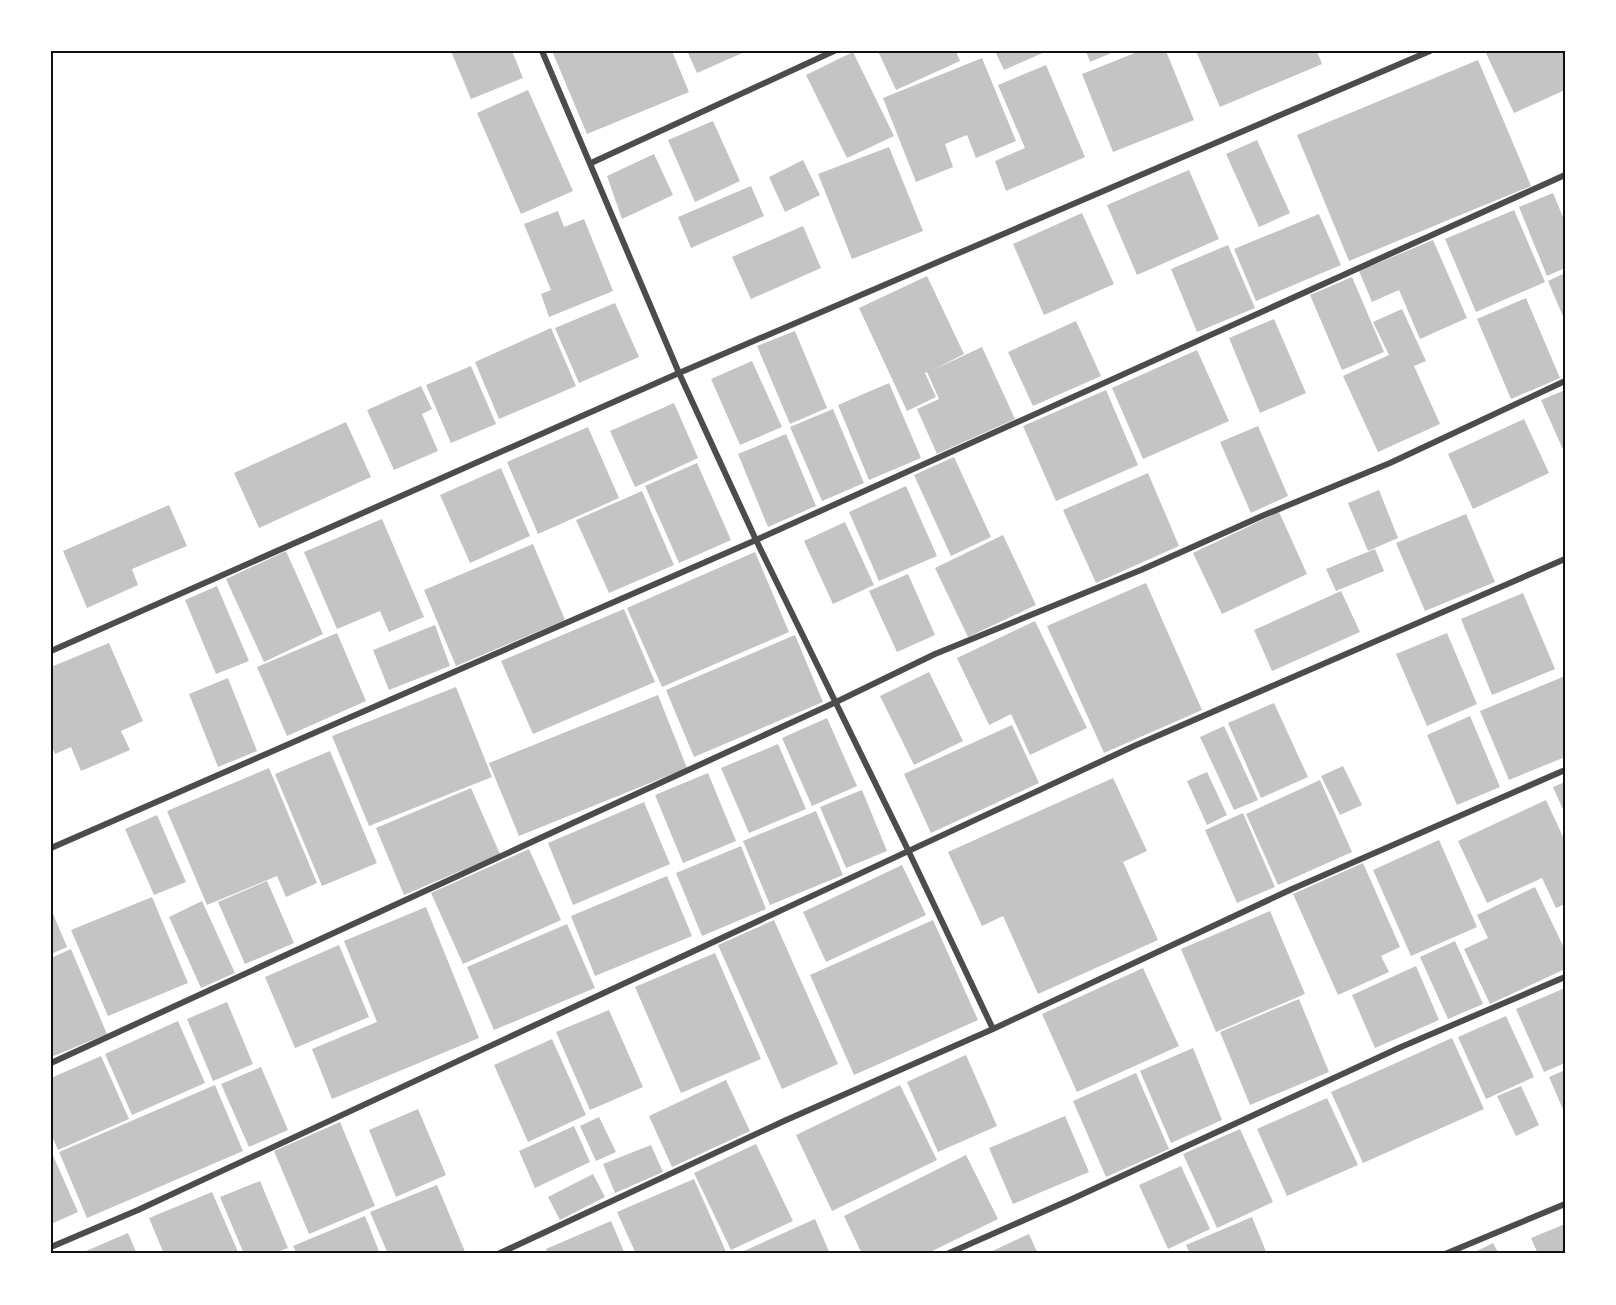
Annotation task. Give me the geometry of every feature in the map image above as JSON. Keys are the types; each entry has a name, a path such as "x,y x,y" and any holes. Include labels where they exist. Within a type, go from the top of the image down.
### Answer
{"street":[{"path":"542,51 679,372 756,540 993,1029"},
{"path":"591,163 834,51"},
{"path":"51,651 679,372 1430,51"},
{"path":"51,848 756,540 1565,175"},
{"path":"51,1063 834,703 935,654 1141,570 1400,458 1565,381"},
{"path":"51,1247 149,1205 1134,746 1565,559"},
{"path":"498,1254 773,1126 993,1029 1292,889 1565,770"},
{"path":"947,1254 1072,1199 1401,1047 1565,977"},
{"path":"1445,1254 1565,1204"}],"building":[{"path":"451,51 512,51 523,78 471,99"},
{"path":"552,51 672,51 689,92 587,134"},
{"path":"687,51 747,51 697,73"},
{"path":"878,51 956,51 960,61 896,90"},
{"path":"995,51 1047,51 1004,70"},
{"path":"1086,51 1116,51 1090,62"},
{"path":"1140,51 1166,51 1194,120 1113,152 1082,74"},
{"path":"1196,51 1317,51 1322,64 1220,107"},
{"path":"1485,51 1565,51 1565,90 1514,113"},
{"path":"853,52 894,136 847,158 806,75"},
{"path":"982,58 1016,141 976,158 967,135 945,144 953,167 916,182 883,98"},
{"path":"1478,60 1531,186 1349,261 1297,135"},
{"path":"1046,65 1085,157 1006,191 995,161 1025,148 998,85"},
{"path":"528,90 573,191 521,214 477,113"},
{"path":"713,121 740,181 695,202 668,140"},
{"path":"1257,140 1290,213 1259,227 1226,154"},
{"path":"889,147 923,231 852,259 818,174"},
{"path":"654,154 673,195 622,219 607,176"},
{"path":"803,160 820,195 785,212 769,177"},
{"path":"1189,170 1219,239 1137,275 1107,205"},
{"path":"751,186 764,216 691,248 678,217"},
{"path":"1553,193 1565,222 1565,268 1547,276 1519,207"},
{"path":"1514,210 1545,282 1476,312 1445,239"},
{"path":"558,211 564,227 584,219 613,291 549,317 541,294 551,290 524,224"},
{"path":"1082,213 1114,284 1044,315 1013,244"},
{"path":"1319,214 1341,265 1256,301 1234,249"},
{"path":"803,226 821,268 751,299 732,257"},
{"path":"1433,240 1467,318 1420,339 1399,290 1372,302 1359,271"},
{"path":"1228,245 1255,308 1197,332 1171,269"},
{"path":"1565,273 1565,321 1548,281"},
{"path":"927,276 964,354 933,370 982,347 1015,419 937,454 917,409 939,399 927,372 925,373 936,397 907,411 859,308"},
{"path":"1352,277 1384,352 1342,370 1310,295"},
{"path":"1526,298 1560,378 1511,399 1477,319"},
{"path":"615,303 639,357 579,383 555,328"},
{"path":"1402,309 1426,361 1414,366 1440,424 1378,452 1343,376 1389,355 1373,322"},
{"path":"1274,319 1306,393 1260,413 1229,338"},
{"path":"1076,321 1101,376 1033,406 1008,352"},
{"path":"551,328 576,386 499,419 475,362"},
{"path":"795,331 827,408 790,424 757,346"},
{"path":"1197,350 1229,421 1143,459 1112,388"},
{"path":"752,361 782,427 740,445 711,379"},
{"path":"471,366 496,424 451,443 426,385"},
{"path":"889,383 921,458 869,480 838,405"},
{"path":"421,386 432,409 422,414 438,451 394,470 367,410"},
{"path":"1106,390 1138,465 1056,501 1023,426"},
{"path":"1565,390 1565,454 1541,400"},
{"path":"674,403 698,458 635,487 610,431"},
{"path":"833,409 864,483 822,501 790,427"},
{"path":"1524,419 1549,473 1473,509 1448,454"},
{"path":"346,422 371,477 259,528 234,473"},
{"path":"1258,426 1288,496 1251,513 1220,442"},
{"path":"588,427 619,498 538,534 507,462"},
{"path":"786,434 816,506 768,527 738,454"},
{"path":"954,457 991,537 951,556 914,475"},
{"path":"697,463 731,540 679,563 645,486"},
{"path":"501,468 530,536 470,563 440,495"},
{"path":"1148,473 1179,546 1096,583 1063,510"},
{"path":"906,486 937,556 879,581 849,512"},
{"path":"1379,490 1398,538 1368,551 1348,503"},
{"path":"642,491 674,565 609,593 576,520"},
{"path":"169,505 187,546 132,569 138,585 87,608 63,551"},
{"path":"1279,512 1307,574 1222,614 1193,553"},
{"path":"1466,514 1495,582 1425,611 1396,543"},
{"path":"382,519 424,617 389,632 380,611 337,629 304,552"},
{"path":"845,522 874,585 833,604 804,541"},
{"path":"1003,535 1036,605 968,637 935,568"},
{"path":"533,544 565,620 456,666 424,590"},
{"path":"1375,549 1384,571 1336,591 1326,569"},
{"path":"286,551 323,634 264,662 226,579"},
{"path":"755,552 789,632 662,687 627,608"},
{"path":"908,574 935,635 897,652 869,591"},
{"path":"1146,583 1202,710 1104,753 1047,626"},
{"path":"217,586 249,661 216,674 185,600"},
{"path":"1341,591 1360,632 1272,671 1254,630"},
{"path":"1523,593 1555,669 1492,695 1461,619"},
{"path":"624,609 655,682 533,734 501,661"},
{"path":"1035,621 1087,728 1030,755 1011,714 989,725 957,658"},
{"path":"435,625 450,666 389,690 373,650"},
{"path":"337,633 366,701 287,736 257,667"},
{"path":"1447,633 1477,704 1427,726 1396,654"},
{"path":"795,635 823,702 694,757 666,690"},
{"path":"109,643 143,721 121,731 130,750 81,771 71,747 55,754 51,744 51,667"},
{"path":"929,672 963,741 914,765 880,696"},
{"path":"1565,676 1565,757 1509,780 1480,711"},
{"path":"228,678 257,751 218,767 189,694"},
{"path":"456,687 492,777 369,826 332,736"},
{"path":"658,695 687,768 519,836 489,763"},
{"path":"1274,703 1308,777 1261,798 1228,723"},
{"path":"1470,716 1500,787 1457,805 1427,735"},
{"path":"827,718 857,786 812,806 782,738"},
{"path":"1012,725 1039,783 931,833 904,774"},
{"path":"1224,726 1258,800 1234,810 1200,737"},
{"path":"778,744 806,809 749,833 721,768"},
{"path":"330,751 377,863 322,886 275,774"},
{"path":"1343,766 1362,805 1340,815 1321,776"},
{"path":"269,768 317,883 286,897 277,876 207,905 167,811"},
{"path":"1207,772 1227,815 1207,825 1187,781"},
{"path":"708,773 736,841 683,863 655,795"},
{"path":"1113,778 1147,851 1123,862 1158,940 1038,994 1003,916 982,926 948,852"},
{"path":"1320,780 1352,852 1278,885 1246,814"},
{"path":"1565,782 1565,814 1553,787"},
{"path":"471,788 500,854 404,895 376,828"},
{"path":"862,790 887,851 846,868 820,807"},
{"path":"1546,800 1565,841 1565,904 1556,908 1542,878 1487,903 1458,841"},
{"path":"644,802 670,864 573,905 548,843"},
{"path":"816,811 843,875 770,905 743,841"},
{"path":"1243,813 1275,887 1237,903 1205,830"},
{"path":"157,815 186,882 154,895 125,829"},
{"path":"1439,840 1477,927 1411,956 1373,870"},
{"path":"741,846 766,909 702,936 676,873"},
{"path":"529,849 561,920 463,964 431,893"},
{"path":"1363,863 1400,947 1381,956 1389,972 1338,995 1293,894"},
{"path":"902,865 926,915 826,962 803,912"},
{"path":"667,876 692,936 595,976 571,916"},
{"path":"267,881 294,943 245,964 218,902"},
{"path":"1535,887 1565,950 1565,969 1490,1004 1464,949 1488,938 1477,915"},
{"path":"152,897 188,983 108,1016 71,930"},
{"path":"202,901 235,973 201,988 169,917"},
{"path":"426,907 479,1038 332,1099 312,1049 377,1022 344,941"},
{"path":"51,909 67,947 51,954"},
{"path":"1270,911 1305,994 1216,1032 1181,949"},
{"path":"774,920 838,1064 782,1089 718,945"},
{"path":"933,920 978,1020 854,1075 810,975"},
{"path":"567,924 595,988 494,1030 467,967"},
{"path":"1455,941 1483,1004 1448,1019 1420,957"},
{"path":"339,945 369,1017 295,1048 265,977"},
{"path":"71,949 107,1034 51,1057 51,958"},
{"path":"715,953 761,1059 681,1093 635,987"},
{"path":"1416,966 1439,1020 1375,1048 1352,995"},
{"path":"1143,968 1179,1046 1077,1092 1042,1014"},
{"path":"1565,988 1565,1063 1544,1072 1516,1009"},
{"path":"1299,999 1329,1072 1250,1105 1220,1032"},
{"path":"227,1002 253,1064 213,1081 187,1019"},
{"path":"609,1010 643,1087 590,1110 556,1032"},
{"path":"1506,1016 1534,1077 1486,1099 1458,1037"},
{"path":"178,1021 205,1083 132,1115 105,1054"},
{"path":"1452,1038 1484,1109 1363,1163 1331,1092"},
{"path":"552,1039 586,1115 528,1142 494,1065"},
{"path":"1193,1048 1222,1120 1171,1143 1140,1071"},
{"path":"966,1055 997,1126 938,1152 907,1082"},
{"path":"101,1056 129,1119 58,1150 51,1134 51,1078"},
{"path":"261,1067 288,1130 249,1147 221,1084"},
{"path":"1565,1070 1565,1114 1549,1077"},
{"path":"1136,1073 1169,1149 1106,1177 1073,1101"},
{"path":"726,1080 750,1131 672,1167 649,1116"},
{"path":"215,1085 243,1151 87,1218 59,1152"},
{"path":"900,1085 937,1160 832,1211 796,1135"},
{"path":"1521,1086 1539,1125 1516,1136 1497,1096"},
{"path":"1327,1098 1358,1165 1287,1196 1257,1129"},
{"path":"418,1109 446,1175 396,1197 369,1130"},
{"path":"1065,1116 1089,1172 1013,1204 989,1148"},
{"path":"599,1117 616,1152 596,1161 580,1126"},
{"path":"340,1122 375,1206 309,1234 274,1151"},
{"path":"574,1126 590,1162 535,1188 519,1151"},
{"path":"1240,1129 1273,1202 1217,1228 1183,1154"},
{"path":"756,1144 793,1221 731,1250 694,1173"},
{"path":"651,1145 663,1172 615,1193 603,1164"},
{"path":"51,1151 78,1212 51,1224"},
{"path":"966,1155 998,1219 926,1254 862,1254 844,1216"},
{"path":"1181,1166 1210,1229 1168,1249 1139,1185"},
{"path":"593,1174 605,1197 560,1220 548,1197"},
{"path":"694,1179 727,1254 636,1254 617,1212"},
{"path":"260,1181 288,1248 272,1254 244,1254 220,1197"},
{"path":"437,1185 466,1254 388,1254 370,1212"},
{"path":"212,1192 239,1254 164,1254 149,1218"},
{"path":"365,1216 380,1254 297,1254 293,1246"},
{"path":"1252,1217 1267,1254 1190,1254 1186,1245"},
{"path":"815,1219 830,1254 737,1254"},
{"path":"611,1221 625,1254 548,1254 546,1249"},
{"path":"1565,1224 1565,1254 1538,1254 1531,1238"},
{"path":"128,1233 137,1254 79,1254"},
{"path":"1029,1234 1038,1254 986,1254"},
{"path":"1493,1243 1499,1254 1471,1254"}]}
